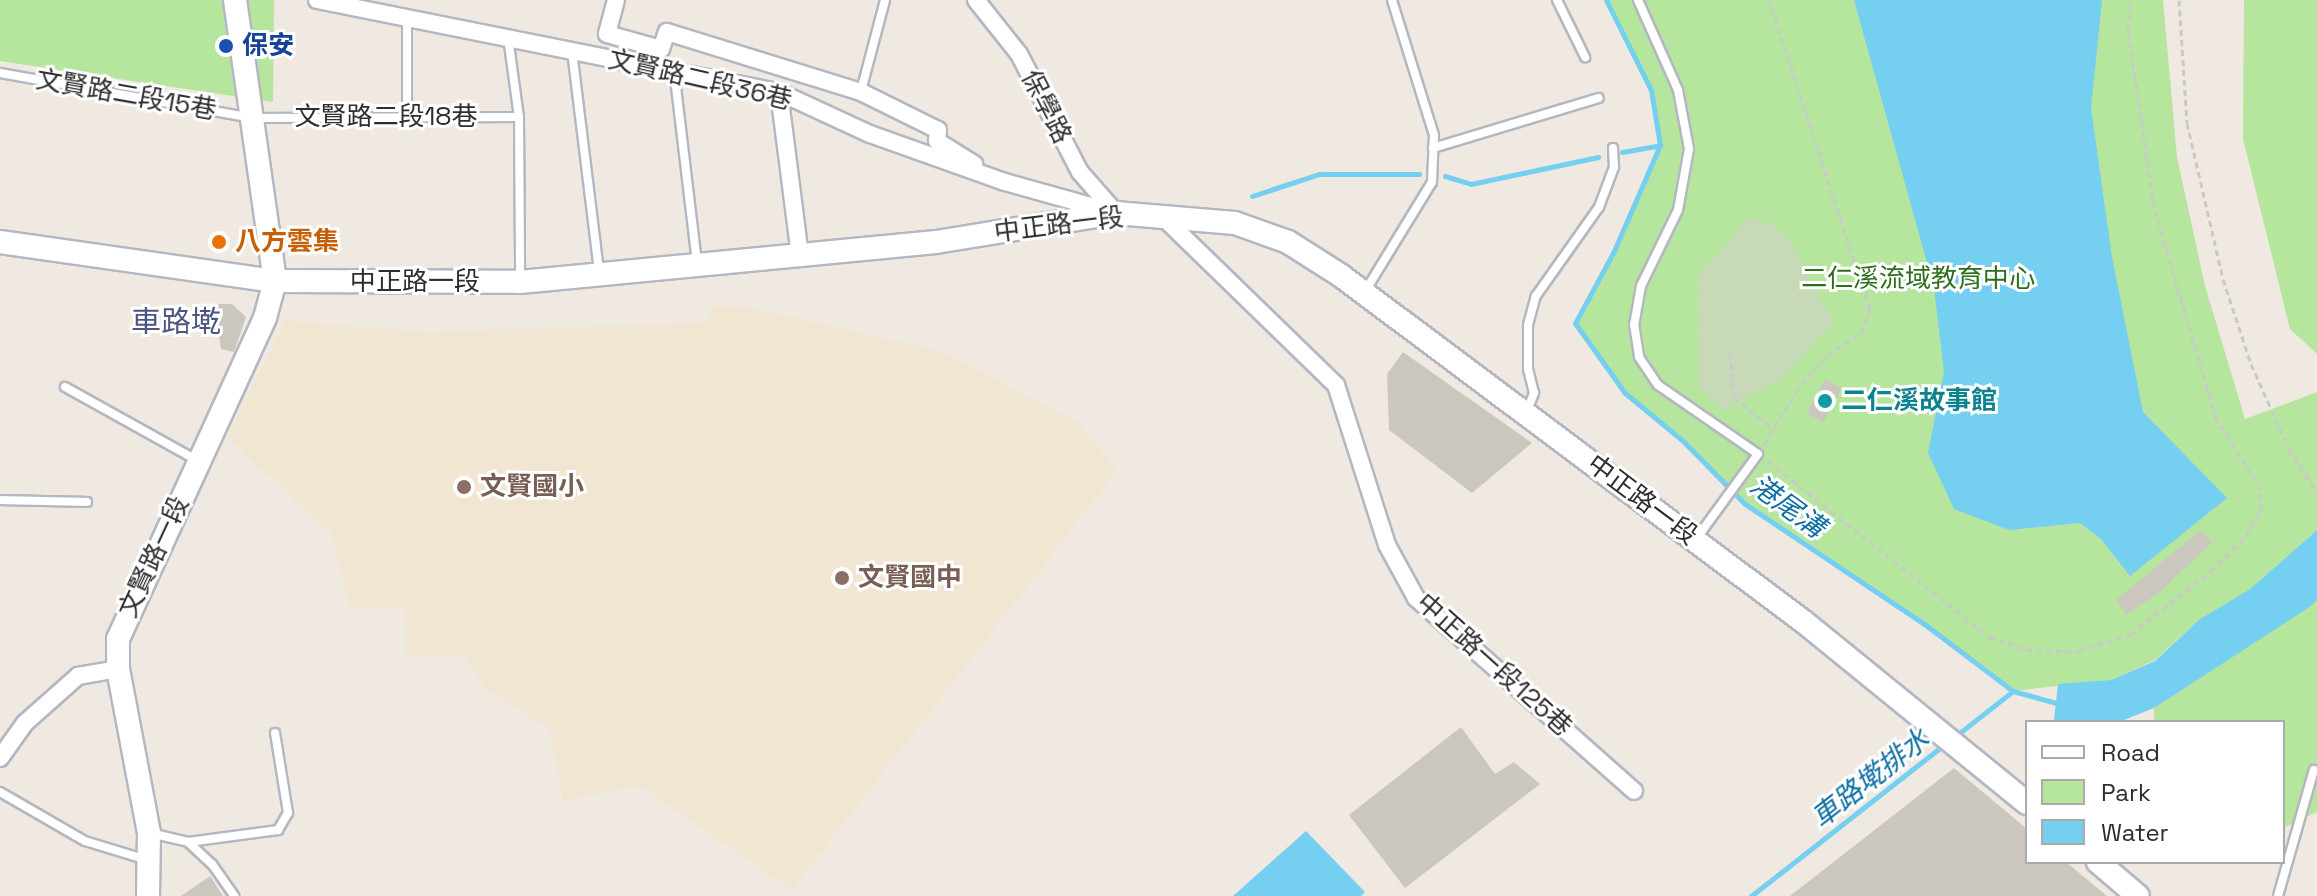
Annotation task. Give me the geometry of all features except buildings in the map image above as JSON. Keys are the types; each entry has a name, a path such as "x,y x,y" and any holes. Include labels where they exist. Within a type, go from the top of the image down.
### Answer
{"main road":[{"path":"235,0 275,281"},
{"name":"中正路一段","path":"0,242 275,281 520,282 936,242 1116,213 1235,223 1270,235 1324,263 1695,540 1927,720 2025,801"},
{"name":"文賢路一段","path":"148,896 149,833 118,669 124,619 273,300 275,281"},
{"path":"2100,864 2138,896"}],"street":[{"name":"文賢路二段36巷","path":"317,0 779,92 870,134 1005,182 1116,213"},
{"path":"616,0 607,34 661,49 667,32 861,92 938,130 937,141 1005,182"},
{"name":"保學路","path":"976,0 1019,54 1080,172 1116,213"},
{"path":"779,92 800,257"},
{"name":"中正路一段125巷","path":"1163,217 1336,385 1387,545 1416,598 1634,791"},
{"path":"0,758 25,723 69,683 95,671 118,669"}],"lane":[{"path":"861,92 885,0"},
{"path":"1364,294 1432,182 1433,148 1392,0"},
{"path":"1557,0 1585,57"},
{"path":"1638,0 1678,90 1689,149 1678,210 1641,286 1634,324 1639,357 1658,385 1758,454 1695,540"},
{"path":"407,16 407,117"},
{"path":"508,36 519,117 520,282"},
{"path":"572,51 600,276"},
{"path":"674,70 698,266"},
{"name":"文賢路二段15巷","path":"0,73 253,118"},
{"path":"1433,148 1599,98"},
{"name":"文賢路二段18巷","path":"253,118 519,117"},
{"path":"1526,414 1534,393 1528,369 1528,325 1536,296 1599,207 1614,167 1613,148"},
{"path":"65,387 198,462"},
{"path":"0,500 87,502"},
{"path":"149,833 188,842 278,830 288,813 275,733"},
{"path":"2278,896 2314,770"},
{"path":"0,792 85,841 150,861"},
{"path":"188,842 212,864 234,896"}],"path":[{"path":"1769,0 1870,309 1861,333 1828,355 1801,384 1758,454 1989,637 2026,650 2078,651 2131,634 2211,571 2246,536 2261,509 2261,490 2216,418 2154,207 2128,30 2131,0"},
{"path":"2179,0 2187,123 2223,279 2251,364 2289,449 2317,493"},
{"path":"1730,353 1734,397 1773,429"}],"shaded area":[{"name":"文賢國中","path":"711,306 745,307 944,352 1080,424 1117,471 792,890 639,785 563,801 550,730 484,687 464,655 407,657 404,607 349,607 333,535 227,438 285,321 427,332 648,325 710,322"}],"green space":[{"path":"0,0 274,0 273,102 0,61"},
{"name":"二仁溪流域教育中心","path":"1606,0 2163,0 2177,157 2205,286 2245,419 2317,392 2317,530 2250,589 2200,619 2155,660 2111,680 2013,691 1927,626 1745,504 1683,441 1625,393 1575,323 1614,251 1660,145 1651,90"},
{"path":"2244,0 2317,0 2317,354 2290,329 2243,139"},
{"path":"1751,216 1784,232 1834,323 1779,380 1723,410 1699,387 1698,276"},
{"path":"2317,600 2317,812 2285,827 2285,720 2154,720 2154,708"}],"water":[{"path":"1854,0 2102,0 2091,108 2112,257 2143,412 2227,498 2130,576 2101,539 2080,523 2009,530 1954,509 1928,453 1944,372 1934,288"},
{"path":"2317,530 2317,600 2311,606 2154,708 2124,720 2054,720 2058,684 2111,680 2155,661 2200,619 2250,589"},
{"path":"1306,831 1365,892 1361,896 1233,896"}],"waterway":[{"name":"港尾溝","path":"1606,0 1651,90 1660,145 1614,251 1575,323 1625,393 1683,441 1745,504 1927,626 2013,691 2060,704"},
{"path":"1622,152 1660,145"},
{"path":"1445,176 1471,184 1598,157"},
{"path":"1252,196 1319,174 1419,174"},
{"name":"車路墘排水","path":"1953,738 2013,691"},
{"name":"車路墘排水","path":"1751,896 1945,744"}],"place":[{"name":"保安","path":"226,46"},
{"name":"八方雲集","path":"219,242"},
{"name":"二仁溪故事館","path":"1825,401"},
{"name":"文賢國小","path":"464,487"},
{"name":"文賢國中","path":"842,578"}],"district":[{"name":"車路墘","path":"176,322"}]}
